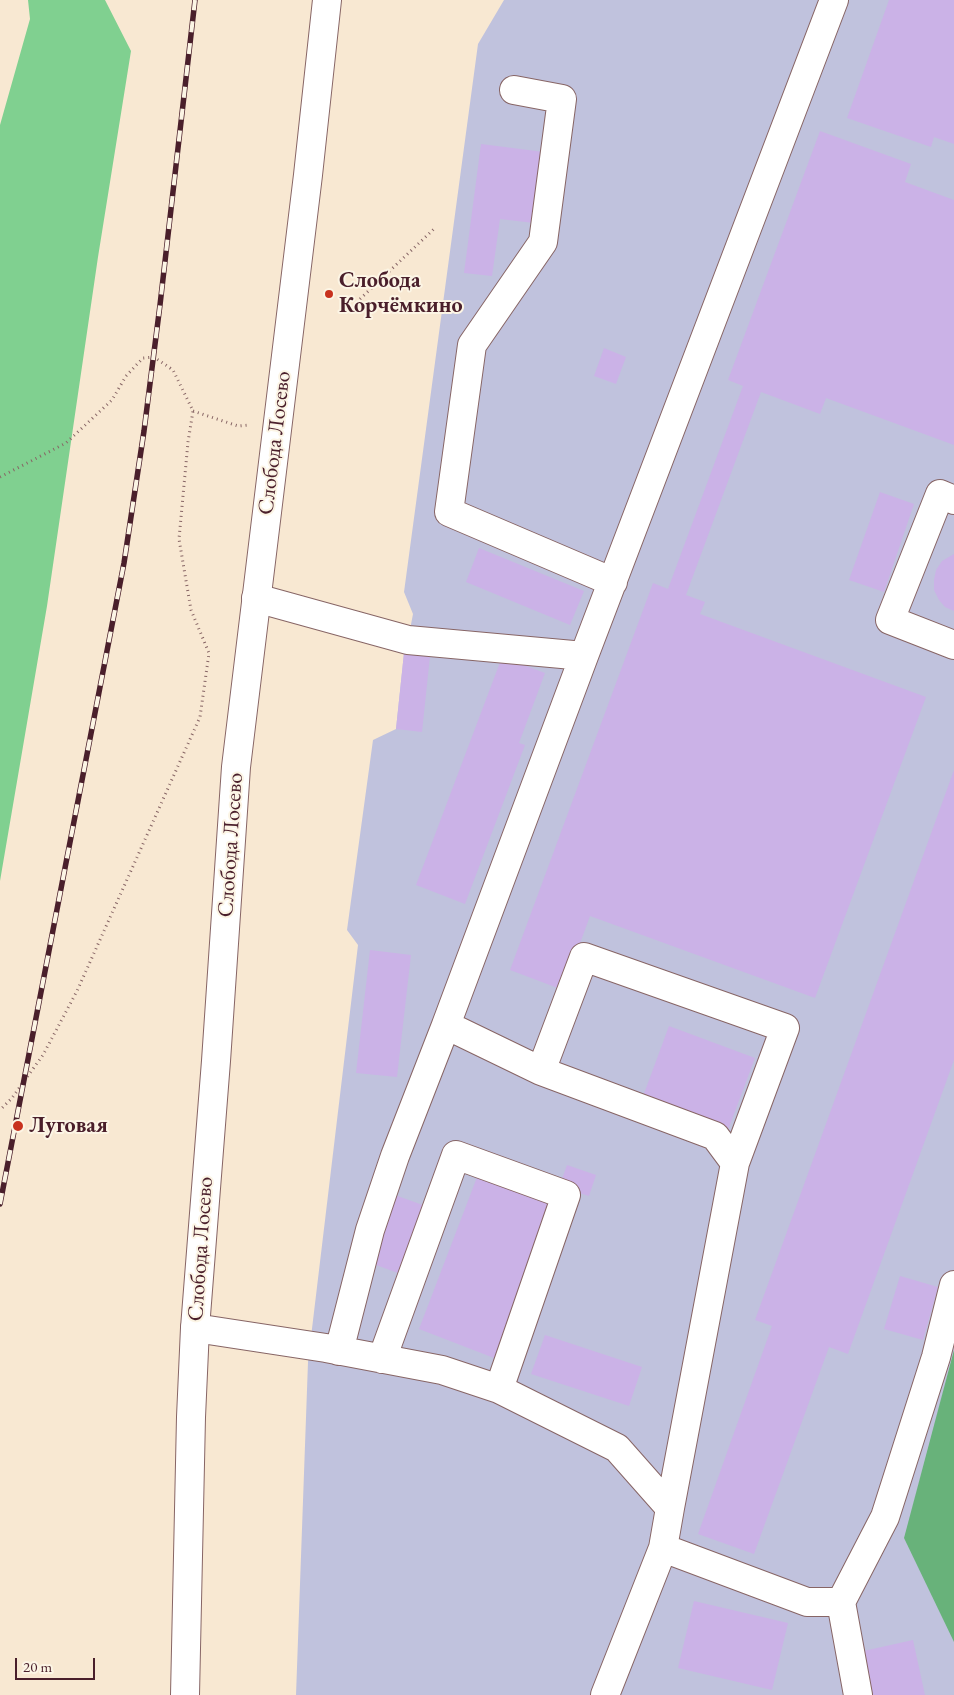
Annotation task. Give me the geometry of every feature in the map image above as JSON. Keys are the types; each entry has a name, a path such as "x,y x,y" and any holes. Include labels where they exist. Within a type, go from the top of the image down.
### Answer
{"main road":[{"name":"Слобода Лосево","path":"185,1695 191,1417 195,1328 236,767 308,175 327,0"},
{"path":"339,1350 370,1230 395,1156 834,0"},
{"path":"514,90 562,99 543,242 472,345 450,512 613,582"},
{"path":"954,500 940,494 890,620 954,645"},
{"path":"256,598 408,640 584,656"},
{"path":"541,1071 584,957 785,1028 735,1163 663,1548 605,1695"},
{"path":"446,1024 541,1071 714,1136 735,1163"},
{"path":"382,1359 456,1155 566,1195 499,1389"},
{"path":"858,1695 841,1602 885,1516 936,1357 954,1285"},
{"path":"195,1328 339,1350 442,1370 499,1389 617,1448 670,1508"},
{"path":"663,1548 807,1602 841,1602"}],"path":[{"path":"360,299 435,228"},
{"path":"0,477 66,443 112,400 126,376 143,358 154,357 173,370 193,411 188,442 179,538 191,610 210,653 200,717 77,990 44,1055 12,1098 0,1110"},
{"path":"193,411 202,416 238,426 278,423"}],"shaded area":[{"path":"504,0 954,0 954,1695 296,1695 308,1362 358,945 347,930 373,740 396,729 404,653 413,614 404,592 478,44"}],"green space":[{"path":"28,0 105,0 131,51 98,257 47,606 0,881 0,125 30,19"},
{"path":"954,1350 954,1642 904,1538"}],"building":[{"path":"889,0 954,0 954,144 934,137 931,147 847,118"},
{"path":"820,131 911,164 905,182 954,200 954,445 826,398 820,414 761,392 686,595 705,602 700,614 926,697 815,998 590,916 563,990 510,970 653,583 668,589 743,386 728,380"},
{"path":"481,144 544,152 534,223 500,219 492,276 464,273"},
{"path":"604,348 626,357 616,384 594,376"},
{"path":"880,492 914,504 884,592 849,580"},
{"path":"479,548 584,591 570,625 466,582"},
{"path":"954,554 954,611 945,607 939,600 934,590 934,580 936,570 942,561"},
{"path":"404,653 430,656 422,732 396,729"},
{"path":"502,657 545,673 519,743 525,745 465,904 416,885"},
{"path":"954,770 954,1060 848,1354 829,1347 754,1554 698,1534 772,1326 755,1320"},
{"path":"370,950 411,955 397,1077 356,1073"},
{"path":"669,1026 755,1058 728,1130 642,1099"},
{"path":"567,1165 596,1175 589,1196 559,1187"},
{"path":"479,1172 553,1200 494,1358 419,1329"},
{"path":"392,1194 431,1208 406,1276 368,1262"},
{"path":"900,1276 938,1287 923,1340 884,1329"},
{"path":"545,1335 642,1367 629,1406 531,1374"},
{"path":"694,1601 788,1623 772,1690 678,1668"},
{"path":"913,1640 925,1695 868,1695 859,1652"}],"railway":[{"path":"0,1204 124,563 144,431 160,305 195,0"}],"place":[{"name":"Слобода Корчёмкино","path":"329,294"},
{"name":"Луговая","path":"18,1126"}]}
